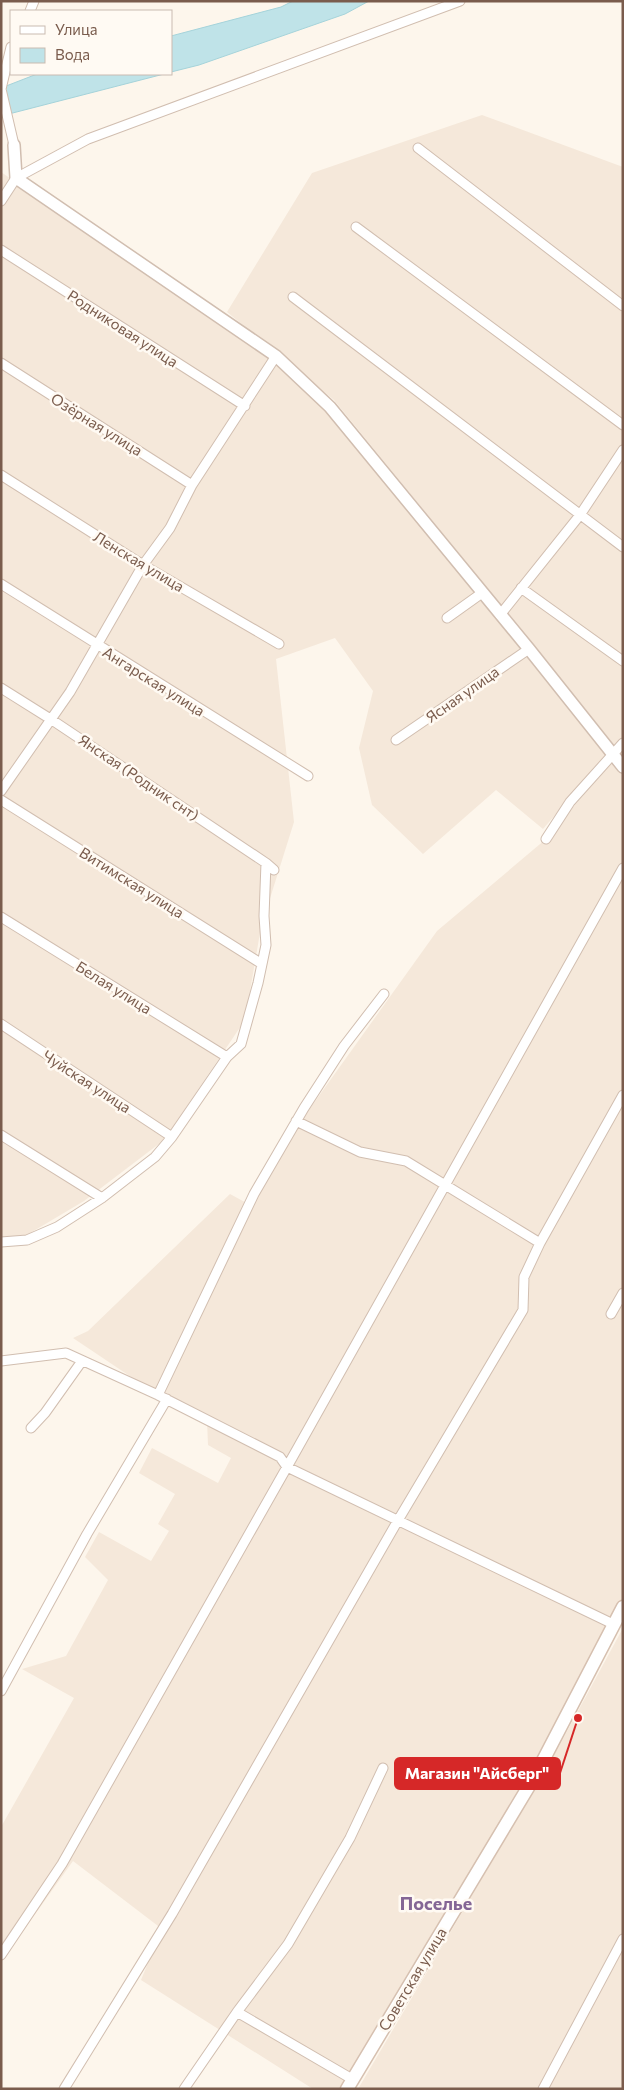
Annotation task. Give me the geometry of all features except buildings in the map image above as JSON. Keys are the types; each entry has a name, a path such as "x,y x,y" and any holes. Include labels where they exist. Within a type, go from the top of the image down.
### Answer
{"main road":[{"name":"Советская улица","path":"350,2084 535,1776 623,1607"}],"street":[{"path":"1,200 16,178 88,139 460,1"},
{"path":"10,49 1,88 14,145 16,178"},
{"path":"418,148 623,306"},
{"path":"16,178 276,356 330,407 529,649 623,767"},
{"path":"356,227 623,425"},
{"name":"Родниковая улица","path":"1,250 245,406"},
{"path":"293,297 623,547"},
{"path":"1,791 52,720 143,565 170,528 192,485 276,356"},
{"name":"Озёрная улица","path":"1,363 192,485"},
{"path":"500,615 580,515 623,450"},
{"name":"Ленская улица","path":"1,475 143,565 279,644"},
{"name":"Ангарская улица","path":"1,584 308,776"},
{"path":"521,588 623,661"},
{"path":"448,618 482,593"},
{"name":"Ясная улица","path":"396,740 529,649"},
{"name":"Янская (Родник снт)","path":"1,688 52,720 274,870"},
{"path":"546,839 570,802 623,743"},
{"name":"Витимская улица","path":"1,800 262,964"},
{"path":"1,1242 28,1240 57,1228 102,1198 155,1157 172,1137 227,1057 241,1044 266,945 264,916 266,863"},
{"path":"1,1954 62,1864 623,868"},
{"name":"Белая улица","path":"1,917 227,1057"},
{"path":"158,1394 254,1194 296,1121 344,1046 384,994"},
{"name":"Чуйская улица","path":"1,1024 172,1137"},
{"path":"64,2089 172,1914 397,1522 522,1310 524,1277 540,1243 623,1095"},
{"path":"296,1121 360,1152 406,1161 540,1243"},
{"path":"1,1134 102,1198"},
{"path":"611,1314 623,1293"},
{"path":"1,1360 66,1353 158,1394 280,1457 287,1467 397,1522 613,1624"},
{"path":"31,1428 45,1413 82,1361"},
{"path":"1,1691 87,1534 167,1399"},
{"path":"184,2089 237,2012 288,1944 350,1838 383,1768"},
{"path":"543,2089 623,1938"},
{"path":"237,2012 350,2084"}],"shaded area":[{"path":"482,115 623,167 623,1601 531,1772 346,2089 313,2089 141,1980 162,1929 73,1861 1,1962 1,1827 74,1698 22,1669 66,1656 108,1580 85,1557 99,1532 151,1561 169,1531 158,1524 175,1494 139,1473 152,1448 218,1483 231,1458 208,1445 207,1420 158,1395 73,1338 88,1331 230,1194 252,1206 296,1128 437,931 546,839 620,752 334,400 227,312 312,173"},
{"path":"1,172 266,355 326,411 607,755 543,829 496,790 423,854 372,805 359,748 373,691 335,638 276,659 294,822 261,927 245,1020 164,1140 84,1201 15,1242 1,1244"},
{"path":"623,1628 623,2089 358,2089 546,1770"}],"water":[{"path":"293,1 369,1 345,14 199,65 172,72 172,36 281,7"},
{"path":"34,75 160,75 1,116 1,88"}],"place":[{"name":"Магазин \"Айсберг\"","path":"578,1718"}],"district":[{"name":"Поселье","path":"436,1903"}]}
